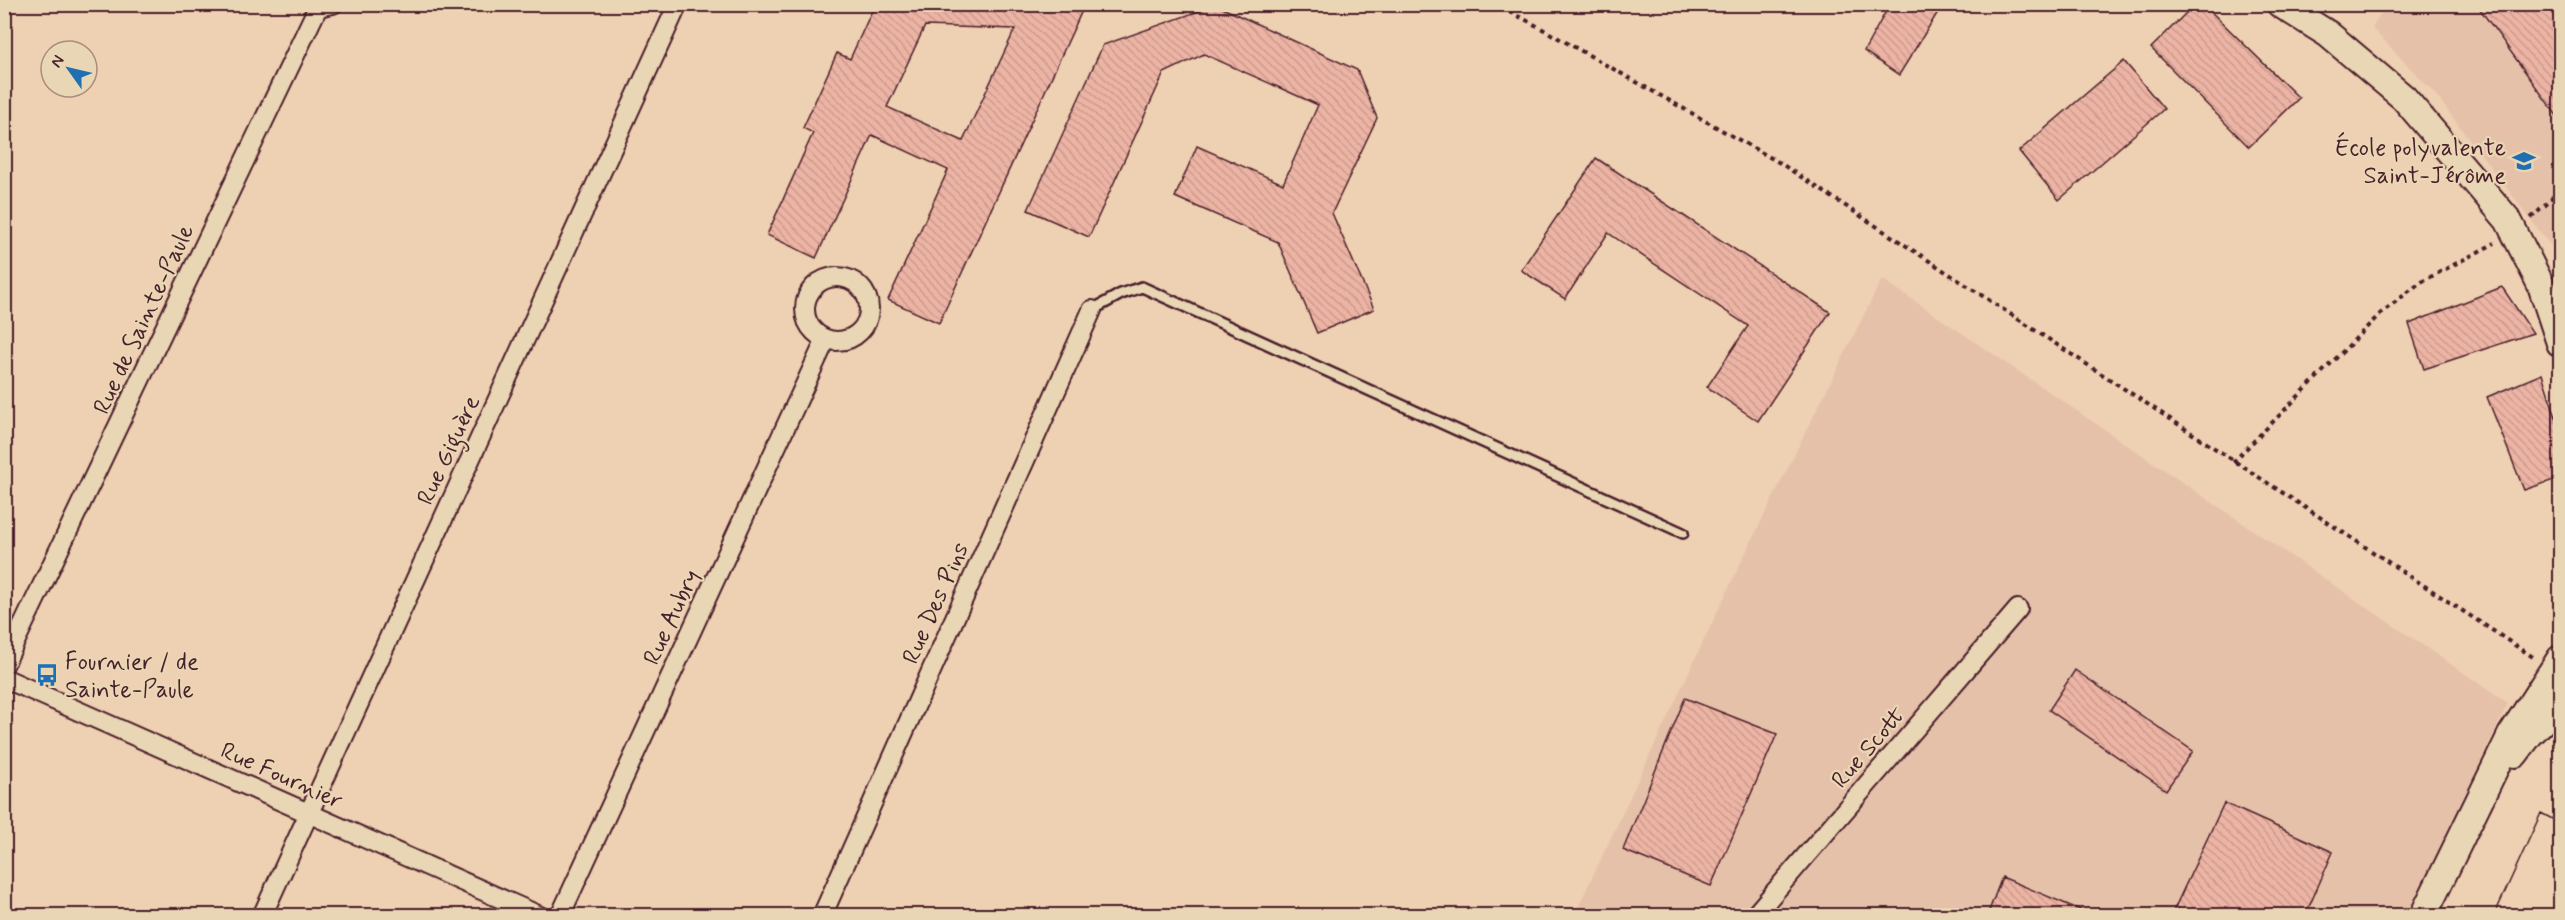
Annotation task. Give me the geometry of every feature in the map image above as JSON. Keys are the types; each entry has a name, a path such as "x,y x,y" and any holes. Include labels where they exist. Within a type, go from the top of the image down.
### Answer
{"street":[{"name":"Rue de Sainte-Paule","path":"4,665 318,7 333,4"},
{"name":"Rue Giguère","path":"262,915 678,4"},
{"path":"2280,4 2328,34 2404,98 2508,220 2541,285 2560,343"},
{"name":"Rue Des Pins","path":"822,915 1092,310"},
{"name":"Rue Aubry","path":"560,915 826,339"},
{"name":"Rue Scott","path":"1754,915 2018,609"},
{"path":"2423,915 2511,735 2556,664"},
{"name":"Rue Fournier","path":"4,678 540,915"},
{"path":"2482,797 2530,734 2560,703"}],"lane":[{"path":"1092,310 1121,294 1142,287 1683,533"}],"path":[{"path":"1492,4 1530,22 1780,163 2233,462 2556,664"},
{"path":"2233,462 2380,313 2421,282 2514,232 2551,200 2560,182"}],"shaded area":[{"name":"École polyvalente Saint-Jérôme","path":"2386,5 2560,5 2560,258 2435,94 2372,28"},
{"path":"1882,279 2508,703 2410,915 1574,916 1739,566"}],"building":[{"path":"875,4 1085,4 939,323 888,300 948,170 872,135 816,258 767,235 813,133 803,128 837,53 850,59","holes":["925,26 1015,29 963,141 887,107"]},
{"path":"1890,4 1943,4 1899,75 1864,51"},
{"path":"2195,4 2203,4 2299,98 2249,147 2151,48"},
{"path":"2558,4 2560,8 2560,120 2477,5"},
{"path":"1216,5 1357,70 1377,118 1332,213 1374,309 1317,333 1278,242 1175,197 1197,146 1283,184 1318,105 1204,54 1164,73 1089,237 1028,210 1103,45"},
{"path":"2124,61 2164,109 2059,200 2019,151"},
{"path":"1596,158 1830,312 1758,421 1707,387 1748,326 1608,233 1565,299 1521,270"},
{"path":"2502,287 2533,333 2424,369 2409,324"},
{"path":"2542,374 2560,430 2560,478 2524,490 2487,397"},
{"path":"2075,670 2193,751 2166,790 2049,710"},
{"path":"1685,698 1777,734 1711,886 1623,850"},
{"path":"2224,803 2333,852 2305,916 2171,916"},
{"path":"2541,813 2560,823 2560,916 2494,916"},
{"path":"2541,813 2560,823 2560,916 2494,916"},
{"path":"2002,877 2085,912 2083,916 1987,916"}],"place":[{"name":"École polyvalente Saint-Jérôme","path":"2524,161"},
{"name":"Fournier / de Sainte-Paule","path":"47,675"}]}
